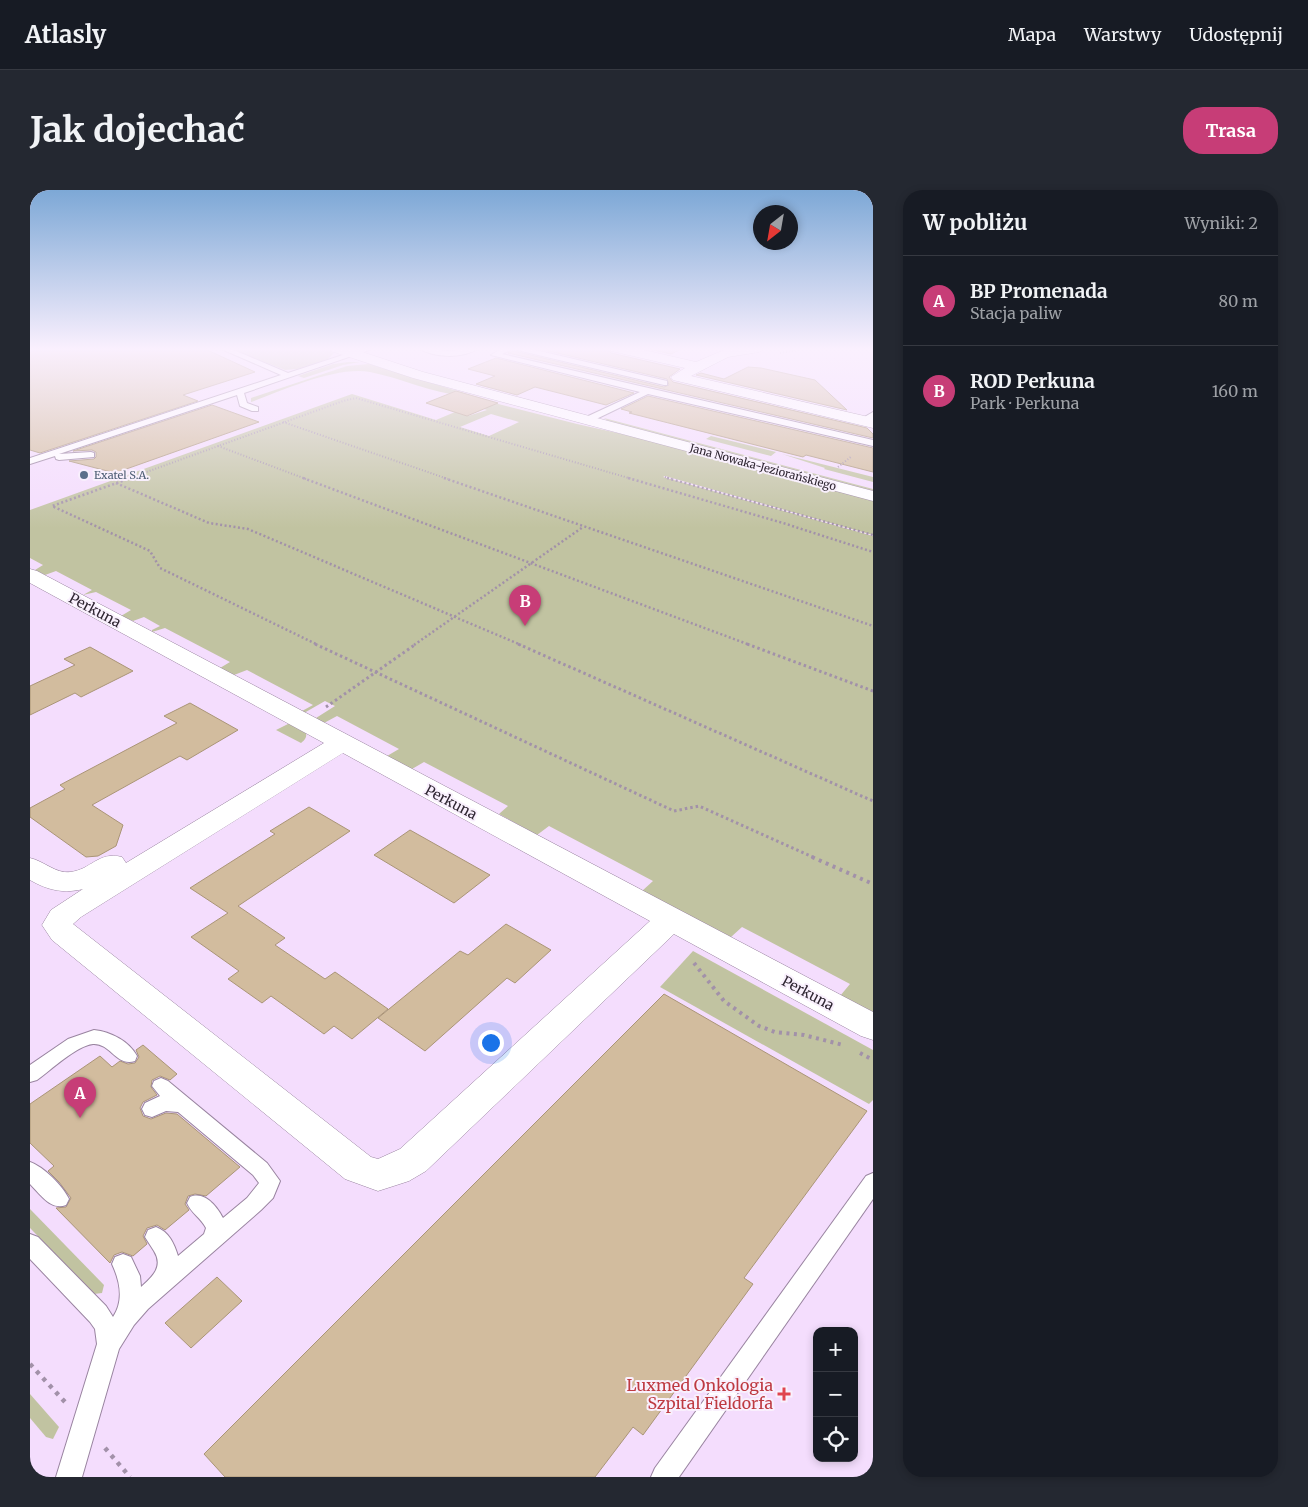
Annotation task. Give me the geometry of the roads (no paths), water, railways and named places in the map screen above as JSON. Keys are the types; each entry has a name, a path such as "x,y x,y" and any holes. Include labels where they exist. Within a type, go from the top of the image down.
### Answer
{"street":[{"name":"Jana Nowaka-Jeziorańskiego","path":"542,408 873,496"},
{"path":"817,408 870,420"},
{"name":"Perkuna","path":"31,577 873,1027"},
{"path":"30,868 59,882 71,883 85,880 335,739"},
{"path":"335,739 70,910 57,925 63,934 358,1168 378,1175 396,1170 413,1160 671,919"}],"lane":[{"path":"34,460 189,408"},
{"path":"587,420 612,408"},
{"path":"725,408 873,443"},
{"path":"34,460 91,455"},
{"path":"30,1075 78,1042 88,1038 103,1038 128,1056"},
{"path":"68,1477 109,1344 126,1317 266,1192 270,1181 260,1169 161,1086"},
{"path":"152,1109 164,1103 183,1104"},
{"path":"664,1477 873,1182"},
{"path":"197,1203 211,1216 217,1228 212,1240"},
{"path":"156,1237 164,1244 168,1256 169,1268 162,1283"},
{"path":"30,1244 98,1314 106,1326 109,1344"},
{"path":"123,1264 130,1276 131,1284 130,1304 126,1317"}],"place":[{"name":"Exatel S.A.","path":"84,475"},
{"name":"ROD Perkuna","path":"525,626"},
{"name":"BP Promenada","path":"80,1118"},
{"name":"Luxmed Onkologia Szpital Fieldorfa","path":"784,1394"}]}
